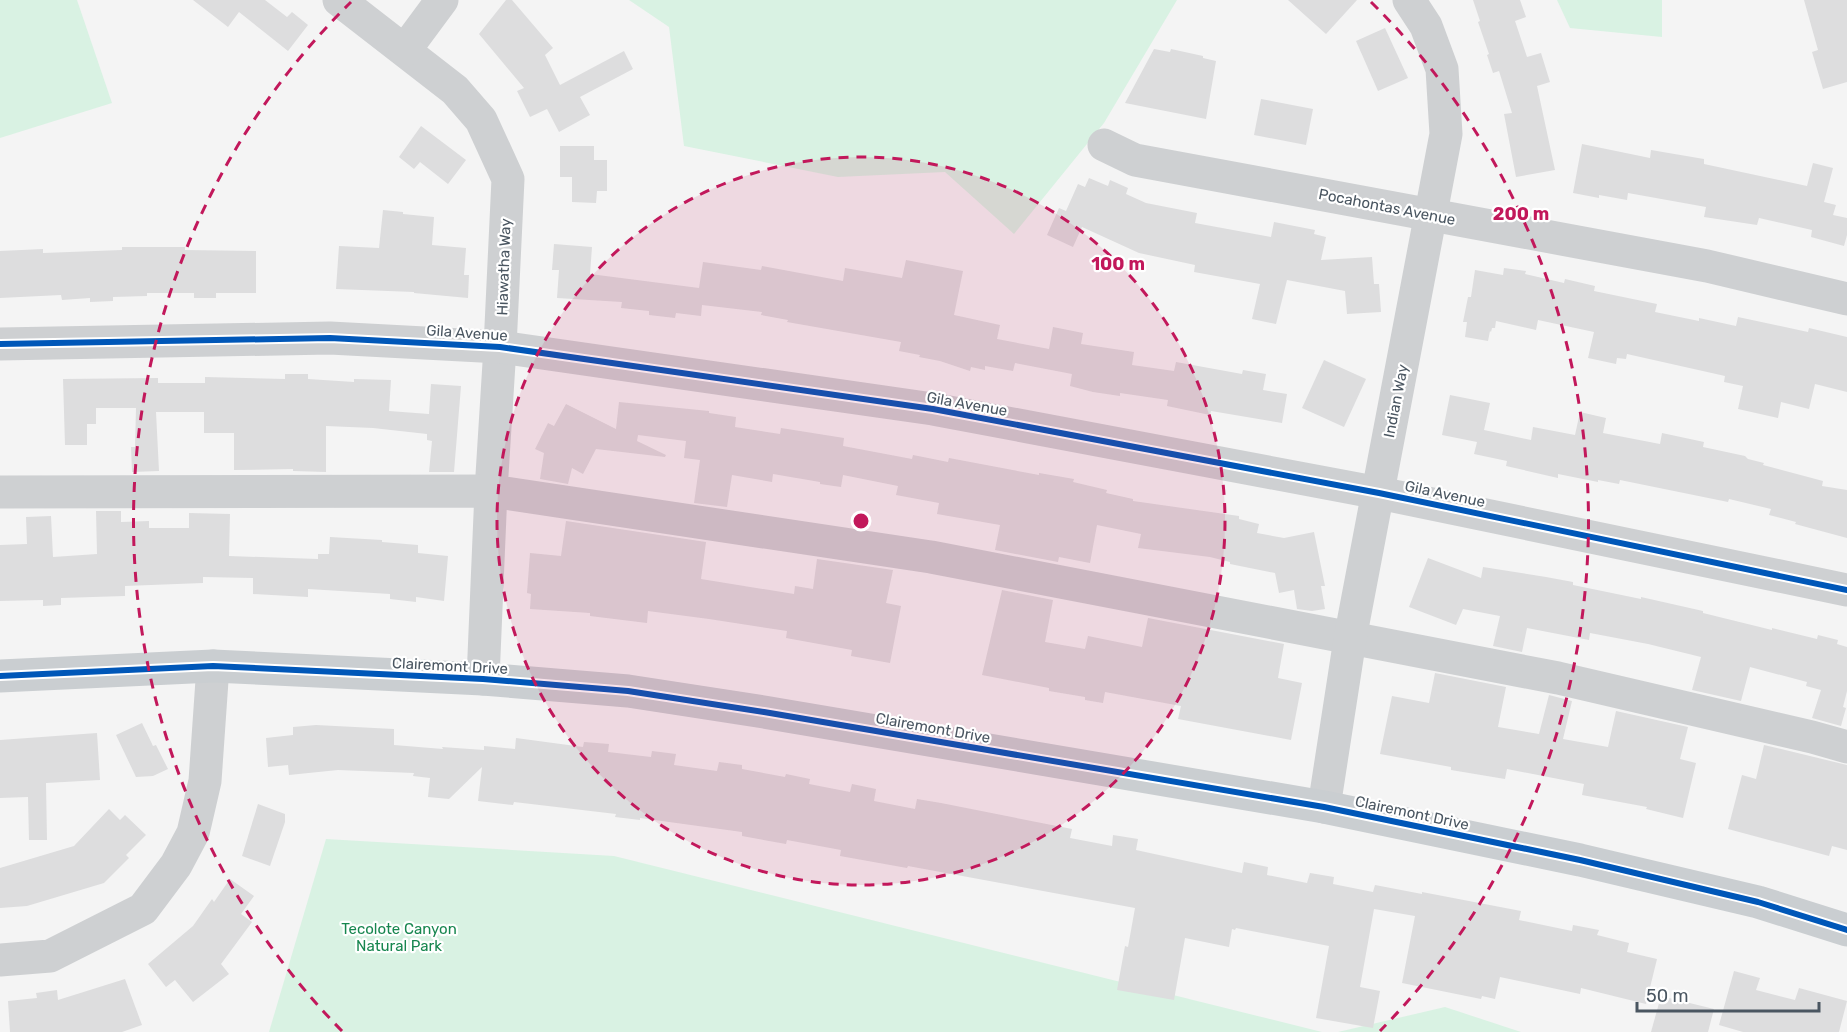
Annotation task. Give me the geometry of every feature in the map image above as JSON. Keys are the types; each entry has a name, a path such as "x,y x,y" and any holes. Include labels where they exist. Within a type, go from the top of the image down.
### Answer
{"main road":[{"name":"Clairemont Drive","path":"0,676 213,666 483,679 628,692 765,712 1324,807 1591,862 1758,902 1847,930"}],"street":[{"name":"Hiawatha Way","path":"339,0 455,90 481,120 508,179 483,679"},
{"path":"405,50 442,0"},
{"name":"Indian Way","path":"1324,807 1350,639 1446,134 1442,69 1426,26 1409,0"},
{"name":"Pocahontas Avenue","path":"1104,145 1136,160 1707,266 1847,299"},
{"name":"Gila Avenue","path":"0,344 330,338 500,346 933,410 1379,493 1847,590"},
{"path":"0,492 491,491 931,557 1558,678 1847,747"},
{"path":"0,960 50,956 143,909 176,865 193,832 205,781 213,666"}],"green space":[{"path":"0,0 77,0 112,103 0,138"},
{"path":"629,0 1177,0 1104,123 1014,234 945,172 838,177 684,146 669,27"},
{"path":"1557,0 1662,0 1662,37 1570,28"},
{"name":"Tecolote Canyon Natural Park","path":"326,839 614,856 1322,1032 269,1032"},
{"path":"1445,1007 1521,1032 1338,1032"}],"building":[{"path":"193,0 265,0 287,17 292,12 308,25 288,51 239,12 228,27"},
{"path":"506,0 512,0 553,48 545,55 560,85 624,51 633,69 580,97 590,115 559,132 547,109 530,117 517,91 524,88 479,34"},
{"path":"1288,0 1357,0 1326,34"},
{"path":"1473,0 1520,0 1526,17 1515,21 1527,57 1541,53 1550,82 1537,86 1555,170 1516,177 1504,114 1512,113 1499,71 1493,73"},
{"path":"1804,0 1847,0 1847,82 1823,89 1812,52 1818,50"},
{"path":"1385,28 1408,78 1378,91 1356,41"},
{"path":"1154,49 1170,52 1171,49 1216,61 1206,119 1125,103"},
{"path":"1261,99 1313,109 1306,145 1254,135"},
{"path":"421,126 466,160 448,184 420,162 414,169 399,157"},
{"path":"1582,144 1650,158 1651,150 1704,159 1704,164 1807,186 1813,163 1833,168 1824,202 1836,205 1833,215 1847,218 1847,235 1844,246 1811,237 1812,230 1759,218 1757,225 1704,217 1706,207 1628,193 1627,200 1573,193"},
{"path":"560,146 594,146 594,160 607,160 607,191 597,191 596,203 572,202 572,177 560,177"},
{"path":"1089,178 1108,186 1110,180 1128,188 1126,194 1146,203 1197,213 1195,223 1271,237 1274,222 1315,230 1314,234 1326,237 1321,260 1372,257 1374,284 1379,284 1381,312 1347,314 1345,291 1287,280 1276,324 1252,319 1260,284 1194,272 1195,265 1139,253 1082,227 1073,247 1047,235 1059,208 1066,211 1078,184 1085,187"},
{"path":"383,210 434,217 432,245 466,248 464,275 469,275 468,298 414,292 336,289 339,246 379,248"},
{"path":"554,244 592,247 590,274 699,288 703,262 761,270 762,266 843,281 845,268 902,278 906,260 963,271 954,315 1000,325 997,339 1049,349 1053,327 1083,333 1081,344 1134,352 1132,365 1174,371 1176,362 1242,374 1243,370 1266,374 1263,390 1287,394 1282,423 1211,411 1210,415 1167,406 1168,400 1120,393 1120,396 1093,392 1070,386 1072,374 1015,363 1013,371 985,366 985,370 971,367 970,371 919,357 920,355 899,351 901,342 787,322 788,320 761,315 762,312 702,305 701,316 676,313 675,318 649,315 649,311 621,308 622,302 557,298 559,270 552,270"},
{"path":"122,247 185,247 185,250 256,251 256,293 216,293 216,298 194,298 194,293 147,293 147,296 113,297 113,301 90,302 90,298 62,300 61,295 0,298 0,251 43,249 43,253 122,250"},
{"path":"1504,268 1526,271 1525,274 1564,283 1565,279 1595,286 1594,291 1657,304 1655,312 1699,321 1699,318 1736,326 1738,317 1808,332 1809,328 1847,337 1847,392 1815,384 1809,409 1781,402 1778,418 1738,409 1743,386 1724,382 1725,376 1627,354 1626,359 1617,358 1616,364 1588,358 1594,332 1538,320 1536,330 1496,321 1495,328 1490,331 1488,341 1465,337 1467,322 1463,322 1468,297 1471,297 1475,270 1503,275"},
{"path":"1324,360 1366,379 1344,427 1302,408"},
{"path":"285,374 308,374 308,379 354,382 354,379 391,380 389,411 429,414 431,384 461,386 454,472 429,472 432,441 427,440 427,434 326,426 326,472 293,471 293,469 234,470 234,433 204,433 204,412 156,412 159,471 132,472 131,447 135,447 136,408 96,408 96,424 87,424 87,445 65,445 63,379 158,378 158,383 205,383 205,377 285,379"},
{"path":"1450,395 1490,403 1484,430 1531,440 1533,427 1575,435 1580,412 1606,418 1603,433 1660,444 1662,433 1704,442 1703,447 1745,456 1764,463 1763,465 1823,481 1822,486 1847,490 1847,538 1769,515 1771,509 1729,499 1728,502 1620,480 1619,484 1558,474 1558,478 1506,466 1507,461 1474,454 1477,442 1442,435"},
{"path":"619,402 709,411 709,413 736,417 735,427 780,434 781,428 844,438 843,446 912,459 913,455 948,462 949,458 1039,475 1039,473 1074,479 1073,482 1107,490 1106,493 1133,499 1133,501 1239,516 1239,519 1259,524 1257,533 1284,538 1314,532 1325,586 1321,586 1325,609 1312,611 1297,609 1294,590 1279,593 1275,573 1230,564 1230,562 1210,557 1138,548 1141,534 1097,525 1090,563 1059,557 1058,562 995,550 1000,525 937,514 939,503 896,495 898,486 843,475 841,487 773,474 772,482 732,475 727,507 694,503 700,460 684,458 686,441 638,435 637,441 666,455 665,457 596,449 583,474 572,468 568,484 540,479 544,453 535,449 548,423 554,426 566,404 616,429"},
{"path":"96,511 121,511 121,522 149,521 149,528 189,528 189,513 230,514 229,556 318,559 318,554 329,554 330,537 418,545 418,553 448,556 444,601 416,597 416,602 390,599 390,594 308,589 308,597 253,594 253,578 203,577 203,583 125,586 125,596 61,598 61,605 43,606 43,600 0,601 0,545 27,544 26,517 51,516 53,557 97,554"},
{"path":"566,521 706,542 701,579 794,594 795,586 813,589 817,559 893,570 886,603 901,606 890,663 851,656 852,650 786,638 787,631 709,619 648,611 647,623 590,616 590,613 530,609 531,594 527,593 530,553 561,556"},
{"path":"1428,558 1481,578 1483,567 1546,577 1573,582 1573,585 1703,611 1703,613 1772,630 1772,628 1817,639 1818,635 1838,640 1837,644 1847,647 1847,691 1843,707 1846,708 1841,726 1812,718 1821,690 1806,686 1807,682 1750,667 1741,701 1692,690 1701,657 1648,644 1590,633 1589,640 1527,628 1522,652 1493,646 1500,616 1463,609 1456,625 1409,607"},
{"path":"1002,590 1053,600 1045,642 1085,649 1088,636 1142,647 1148,618 1284,644 1278,678 1302,683 1291,740 1178,719 1181,706 1105,692 1103,703 1085,700 1085,697 1049,691 1049,688 982,675"},
{"path":"1435,673 1506,687 1498,727 1539,734 1549,695 1572,701 1563,739 1608,747 1616,711 1688,727 1680,759 1696,763 1683,818 1646,809 1647,807 1582,795 1584,784 1507,769 1505,779 1380,754 1392,696 1429,703"},
{"path":"142,723 168,769 153,776 136,777 116,735"},
{"path":"316,725 394,729 394,745 443,749 442,747 484,750 484,746 515,749 516,738 583,747 584,742 609,744 608,752 651,757 652,751 676,754 674,765 717,771 719,762 742,765 742,769 810,779 809,784 850,792 852,784 876,789 874,801 915,809 917,799 941,803 1072,829 1070,838 1112,846 1113,835 1138,839 1136,850 1242,873 1244,862 1268,867 1267,875 1307,883 1310,873 1334,877 1333,884 1373,892 1375,885 1521,911 1519,920 1572,931 1573,925 1599,930 1597,935 1629,943 1627,952 1657,959 1646,1004 1581,988 1580,994 1500,977 1495,999 1482,996 1481,999 1402,983 1415,916 1374,909 1360,987 1380,991 1373,1028 1316,1018 1329,946 1236,928 1232,929 1229,947 1185,938 1174,1000 1117,990 1135,908 908,866 907,868 840,856 841,850 787,840 786,844 742,836 742,832 514,802 513,805 478,801 482,767 449,799 428,797 430,778 413,776 414,773 338,770 289,775 288,765 268,767 266,738 293,735 293,727"},
{"path":"97,733 100,780 46,783 47,840 29,840 28,797 0,798 0,740"},
{"path":"1764,745 1847,765 1847,850 1832,846 1829,856 1728,829 1742,775 1756,779"},
{"path":"258,804 285,814 285,822 270,866 242,856"},
{"path":"109,809 120,820 125,815 146,835 126,855 129,858 104,883 27,906 0,908 0,868 74,846"},
{"path":"230,879 254,896 241,914 252,922 221,964 229,974 193,1002 175,980 166,987 148,964 193,926"},
{"path":"1734,971 1760,978 1756,990 1795,1000 1799,988 1847,1001 1839,1032 1743,1032 1719,1025"},
{"path":"125,979 142,1025 122,1032 10,1032 8,1001 37,998 36,993 57,990 58,1000"},
{"path":"1661,996 1714,1009 1708,1032 1651,1032"}],"cycle path":[{"path":"0,344 330,338 500,347 933,409 1379,493 1847,590"},
{"path":"0,676 213,666 483,679 628,691 1324,807 1580,860 1758,902 1847,930"}]}
